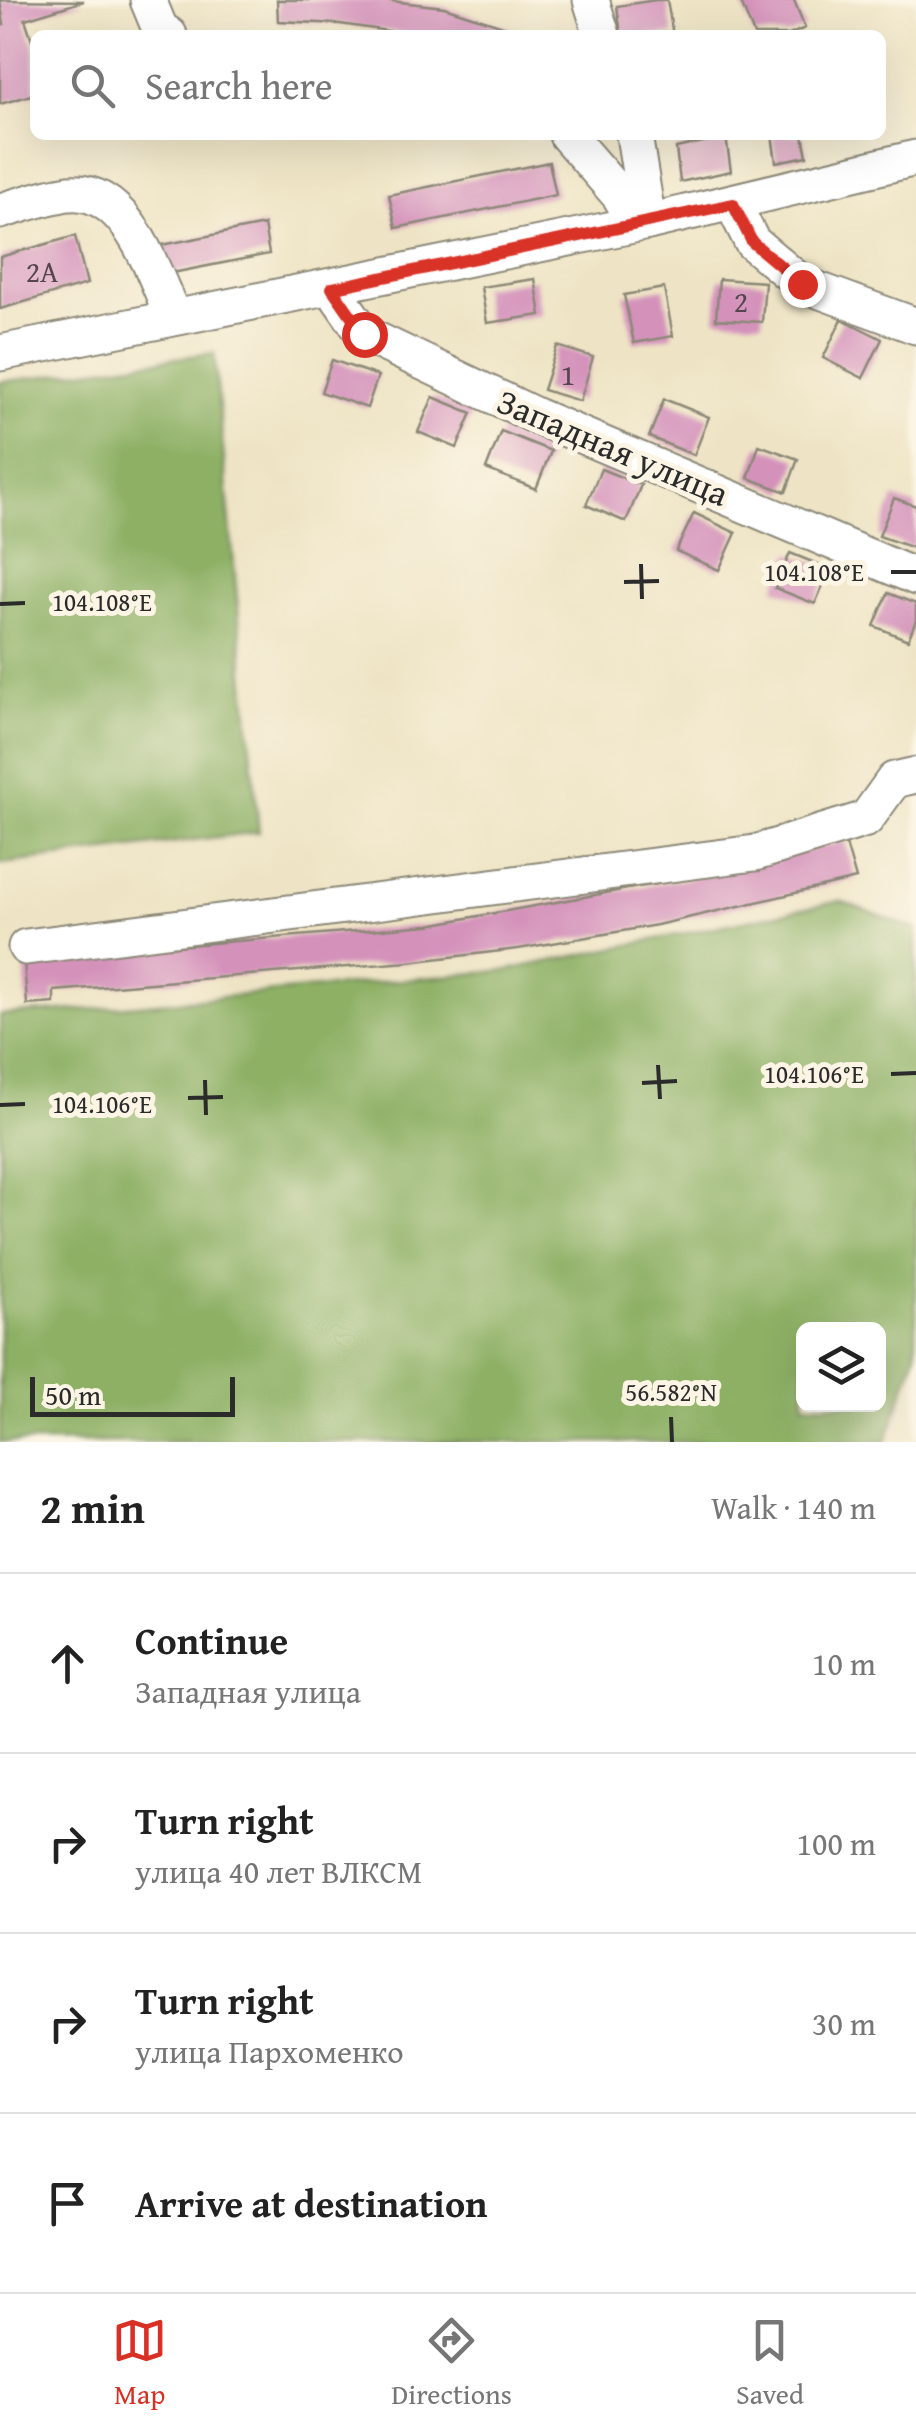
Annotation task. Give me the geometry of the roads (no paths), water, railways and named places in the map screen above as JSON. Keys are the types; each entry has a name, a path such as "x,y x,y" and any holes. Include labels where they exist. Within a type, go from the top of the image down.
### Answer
{"street":[{"path":"148,0 162,30"},
{"path":"590,0 600,30"},
{"path":"571,140 642,223"},
{"path":"634,140 642,223"},
{"path":"0,354 733,204 916,158"},
{"path":"0,210 72,193 99,198 128,220 174,316"},
{"path":"733,204 752,242 802,284 916,326"},
{"name":"Западная улица","path":"332,288 364,334 536,416 916,577"},
{"path":"26,947 755,852 866,818 894,780 916,774"}]}
